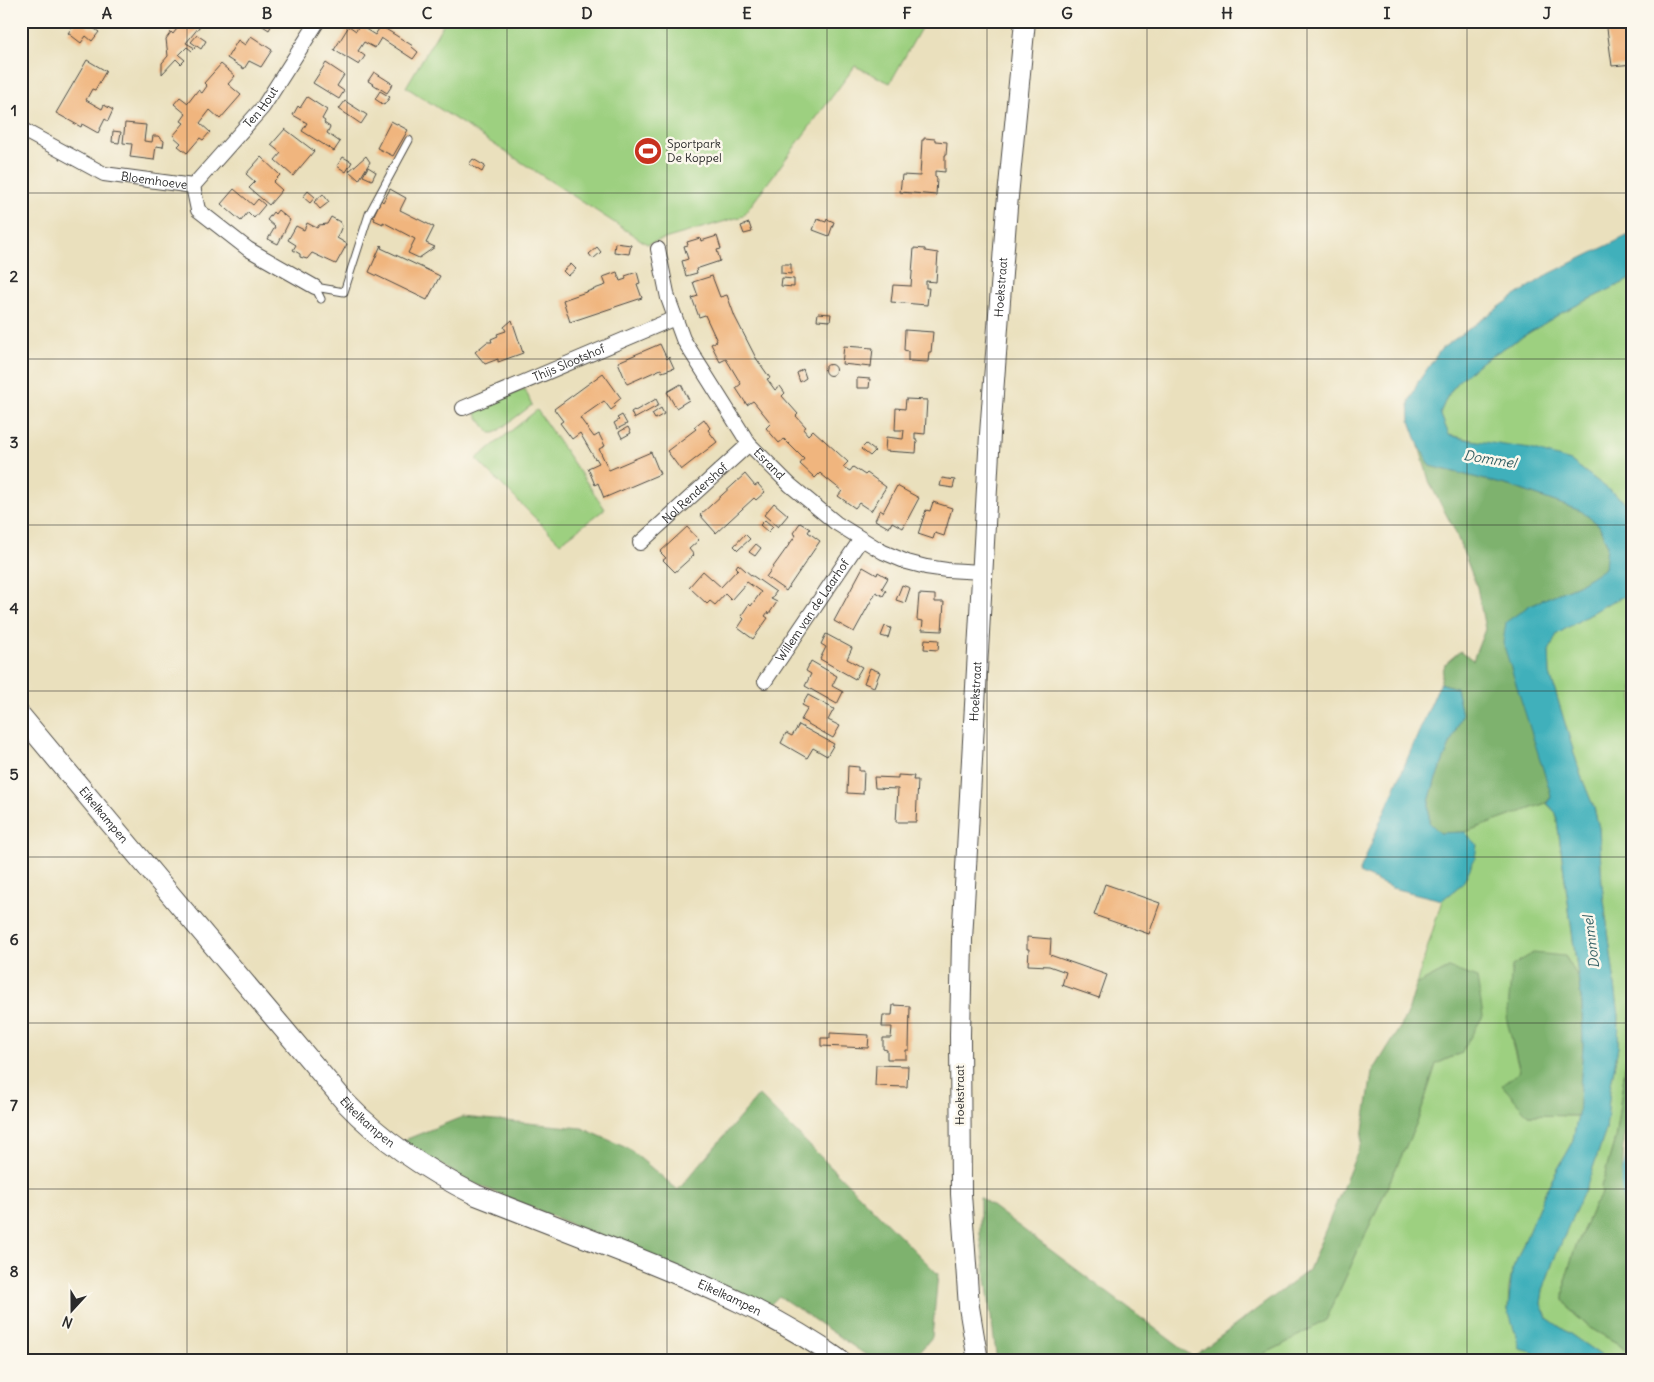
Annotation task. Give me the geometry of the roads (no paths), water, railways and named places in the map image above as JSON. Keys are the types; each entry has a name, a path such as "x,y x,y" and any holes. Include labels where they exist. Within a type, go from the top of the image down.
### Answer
{"street":[{"name":"Ten Hout","path":"193,186 262,107 318,21"},
{"name":"Hoekstraat","path":"978,1361 969,1307 961,1194 960,1035 962,940 990,434 1007,207 1025,21"},
{"name":"Bloemhoeve","path":"21,129 104,174 193,186 198,210 248,249 318,293"},
{"name":"Esrand","path":"658,248 668,298 683,339 749,444 790,485 836,523 861,539 899,558 926,567 982,572"},
{"name":"Thijs Slootshof","path":"463,408 676,318"},
{"name":"Nol Rendershof","path":"640,543 749,444"},
{"name":"Willem van de Laarhof","path":"765,681 861,539"},
{"name":"Eikelkampen","path":"21,716 346,1103 377,1133 399,1150 476,1195 718,1291 789,1327 841,1361"}],"lane":[{"path":"318,293 344,292 369,214 409,140"}],"water":[{"name":"Dommel","path":"1633,233 1633,278 1563,312 1481,362 1457,382 1447,397 1440,413 1449,435 1530,449 1571,461 1633,508 1633,592 1607,604 1557,634 1549,651 1550,674 1599,828 1602,885 1619,1016 1618,1047 1610,1089 1606,1130 1588,1182 1553,1262 1543,1290 1541,1304 1547,1318 1609,1361 1544,1361 1532,1352 1520,1349 1508,1310 1512,1271 1546,1190 1572,1144 1578,1115 1583,1046 1582,1005 1556,813 1547,803 1551,797 1550,791 1503,643 1506,622 1530,605 1578,585 1605,568 1607,544 1599,525 1581,511 1513,487 1431,466 1419,446 1410,421 1409,402 1418,382 1441,349 1549,274"},
{"path":"1440,683 1456,688 1462,715 1435,781 1429,802 1429,822 1440,833 1465,832 1477,845 1475,858 1463,883 1442,900 1392,888 1359,873"}],"waterway":[{"path":"1633,1117 1623,1182 1626,1204 1633,1219"}],"place":[{"name":"Sportpark De Koppel","path":"648,151"}]}
